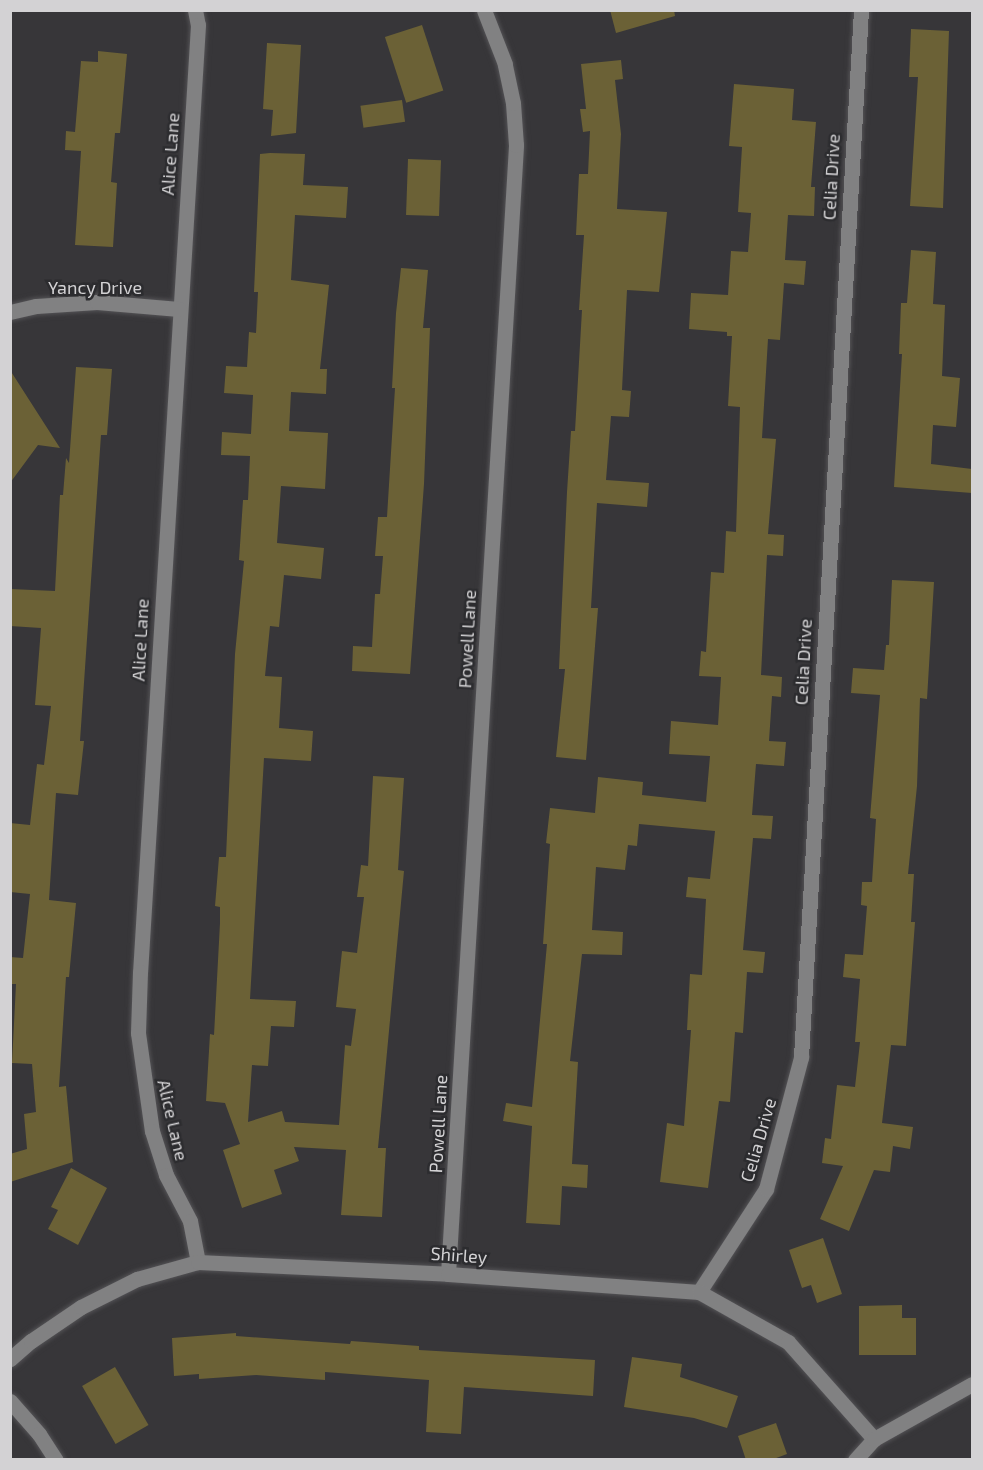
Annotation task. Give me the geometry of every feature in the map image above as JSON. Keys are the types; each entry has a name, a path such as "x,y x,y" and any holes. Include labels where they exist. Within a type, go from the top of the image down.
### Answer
{"street":[{"name":"Alice Lane","path":"195,10 198,25 179,309 138,1033 152,1131 166,1175 190,1221 198,1262"},
{"name":"Powell Lane","path":"448,1274 516,145 513,103 505,64 484,10"},
{"name":"Celia Drive","path":"699,1292 766,1189 801,1057 861,10"},
{"name":"Yancy Drive","path":"10,312 36,306 97,302 179,309"},
{"name":"Shirley","path":"10,1359 31,1341 81,1307 137,1279 198,1262 448,1274 699,1292 788,1342 874,1439"},
{"path":"855,1460 874,1439 972,1384"},
{"path":"10,1401 39,1434 56,1460"}],"building":[{"path":"610,10 674,10 675,16 616,33"},
{"path":"422,25 443,91 406,103 385,37"},
{"path":"911,29 949,31 943,208 910,206 918,77 909,77"},
{"path":"267,43 301,45 296,133 271,136 273,110 263,109"},
{"path":"98,51 127,54 120,133 115,133 111,182 117,183 113,247 75,245 81,151 65,150 66,131 75,132 81,61 98,62"},
{"path":"621,60 623,79 615,80 621,134 617,209 667,212 659,292 627,290 622,390 631,391 629,417 611,416 606,480 649,483 647,507 597,503 591,608 598,608 586,760 556,757 565,669 559,669 567,492 571,431 575,431 582,310 579,310 584,235 576,235 579,174 588,174 590,131 583,132 580,109 586,109 581,64"},
{"path":"734,84 794,89 792,120 816,122 811,187 815,187 814,216 788,215 785,260 806,261 804,285 784,283 780,340 768,339 762,438 776,439 768,534 784,535 783,556 767,555 761,675 782,677 781,697 772,696 769,741 786,742 784,766 756,764 752,815 773,816 771,839 753,838 743,950 765,952 763,973 747,972 743,1033 735,1032 730,1102 719,1101 708,1188 660,1182 667,1123 684,1126 691,1030 687,1030 690,974 702,975 706,899 686,897 688,877 710,879 715,831 639,824 637,846 628,845 625,870 596,867 592,930 623,932 622,955 582,954 570,1061 578,1062 572,1164 588,1165 587,1188 562,1186 560,1225 526,1223 532,1126 503,1121 506,1103 532,1107 547,944 543,944 550,844 546,843 550,808 595,813 598,777 643,782 642,795 706,802 710,756 669,754 671,721 718,725 721,677 699,676 701,651 706,652 711,572 724,573 726,531 736,532 740,407 728,406 732,336 727,336 727,332 689,329 691,293 728,295 731,251 748,252 751,213 738,212 742,147 729,146"},
{"path":"402,100 405,122 363,128 360,106"},
{"path":"260,154 305,154 303,185 348,187 346,218 295,215 291,280 329,285 320,369 327,369 326,394 291,392 289,431 328,433 325,489 281,486 277,543 324,548 321,579 284,575 279,627 270,626 265,676 282,677 279,728 313,731 311,761 264,758 250,999 296,1001 294,1027 271,1026 268,1066 252,1065 248,1122 282,1111 285,1122 339,1125 345,1045 351,1046 356,1009 336,1007 342,951 357,953 364,897 357,897 361,865 368,866 373,776 404,778 398,870 404,871 378,1148 386,1148 382,1217 341,1215 346,1150 294,1147 299,1161 274,1170 282,1194 242,1208 223,1150 240,1144 225,1103 206,1101 210,1034 214,1035 220,923 220,907 215,906 219,857 226,857 235,654 244,561 239,560 243,500 248,500 250,456 221,455 222,432 251,434 253,395 224,393 226,366 247,367 249,332 256,333 258,292 254,292"},
{"path":"408,159 441,160 439,216 406,215"},
{"path":"911,250 936,252 933,304 945,305 942,376 960,378 956,427 933,425 931,464 972,469 972,493 894,487 902,354 899,354 901,303 907,303"},
{"path":"401,268 428,270 423,328 430,328 424,484 410,674 352,671 353,646 372,647 375,594 380,594 383,556 375,556 378,517 387,517 395,388 392,388 396,313"},
{"path":"76,367 112,369 107,435 101,435 80,741 84,741 78,795 56,793 49,900 76,903 69,977 66,977 59,1087 66,1086 73,1162 10,1182 10,1154 27,1149 24,1114 36,1112 32,1064 12,1063 16,984 10,984 10,957 23,958 30,894 10,892 10,823 30,825 37,764 44,765 51,706 35,705 41,628 10,626 10,589 55,591 60,495 63,495 66,458 69,463"},
{"path":"10,370 60,448 38,445 10,483"},
{"path":"892,580 934,582 927,699 920,698 917,786 908,874 914,874 911,922 915,922 906,1046 891,1045 882,1123 913,1127 910,1149 893,1146 890,1172 874,1170 849,1231 820,1219 843,1166 822,1163 825,1138 831,1139 837,1085 855,1087 860,1042 855,1042 860,979 843,977 845,954 863,955 867,906 861,905 862,882 872,882 876,819 870,818 880,695 851,693 853,668 884,670 886,645 889,645"},
{"path":"71,1168 107,1188 78,1245 48,1229 58,1210 51,1207"},
{"path":"823,1238 842,1294 817,1303 811,1285 802,1288 789,1250"},
{"path":"902,1305 902,1318 916,1318 916,1355 859,1355 859,1306"},
{"path":"236,1333 236,1336 419,1346 419,1350 595,1360 593,1396 464,1387 461,1434 426,1432 429,1380 325,1372 325,1380 256,1375 199,1379 199,1374 174,1376 172,1338"},
{"path":"632,1357 682,1364 680,1377 738,1396 727,1428 694,1418 624,1407"},
{"path":"115,1367 148,1425 116,1444 82,1386"},
{"path":"776,1423 787,1454 771,1460 746,1460 738,1436"}]}
